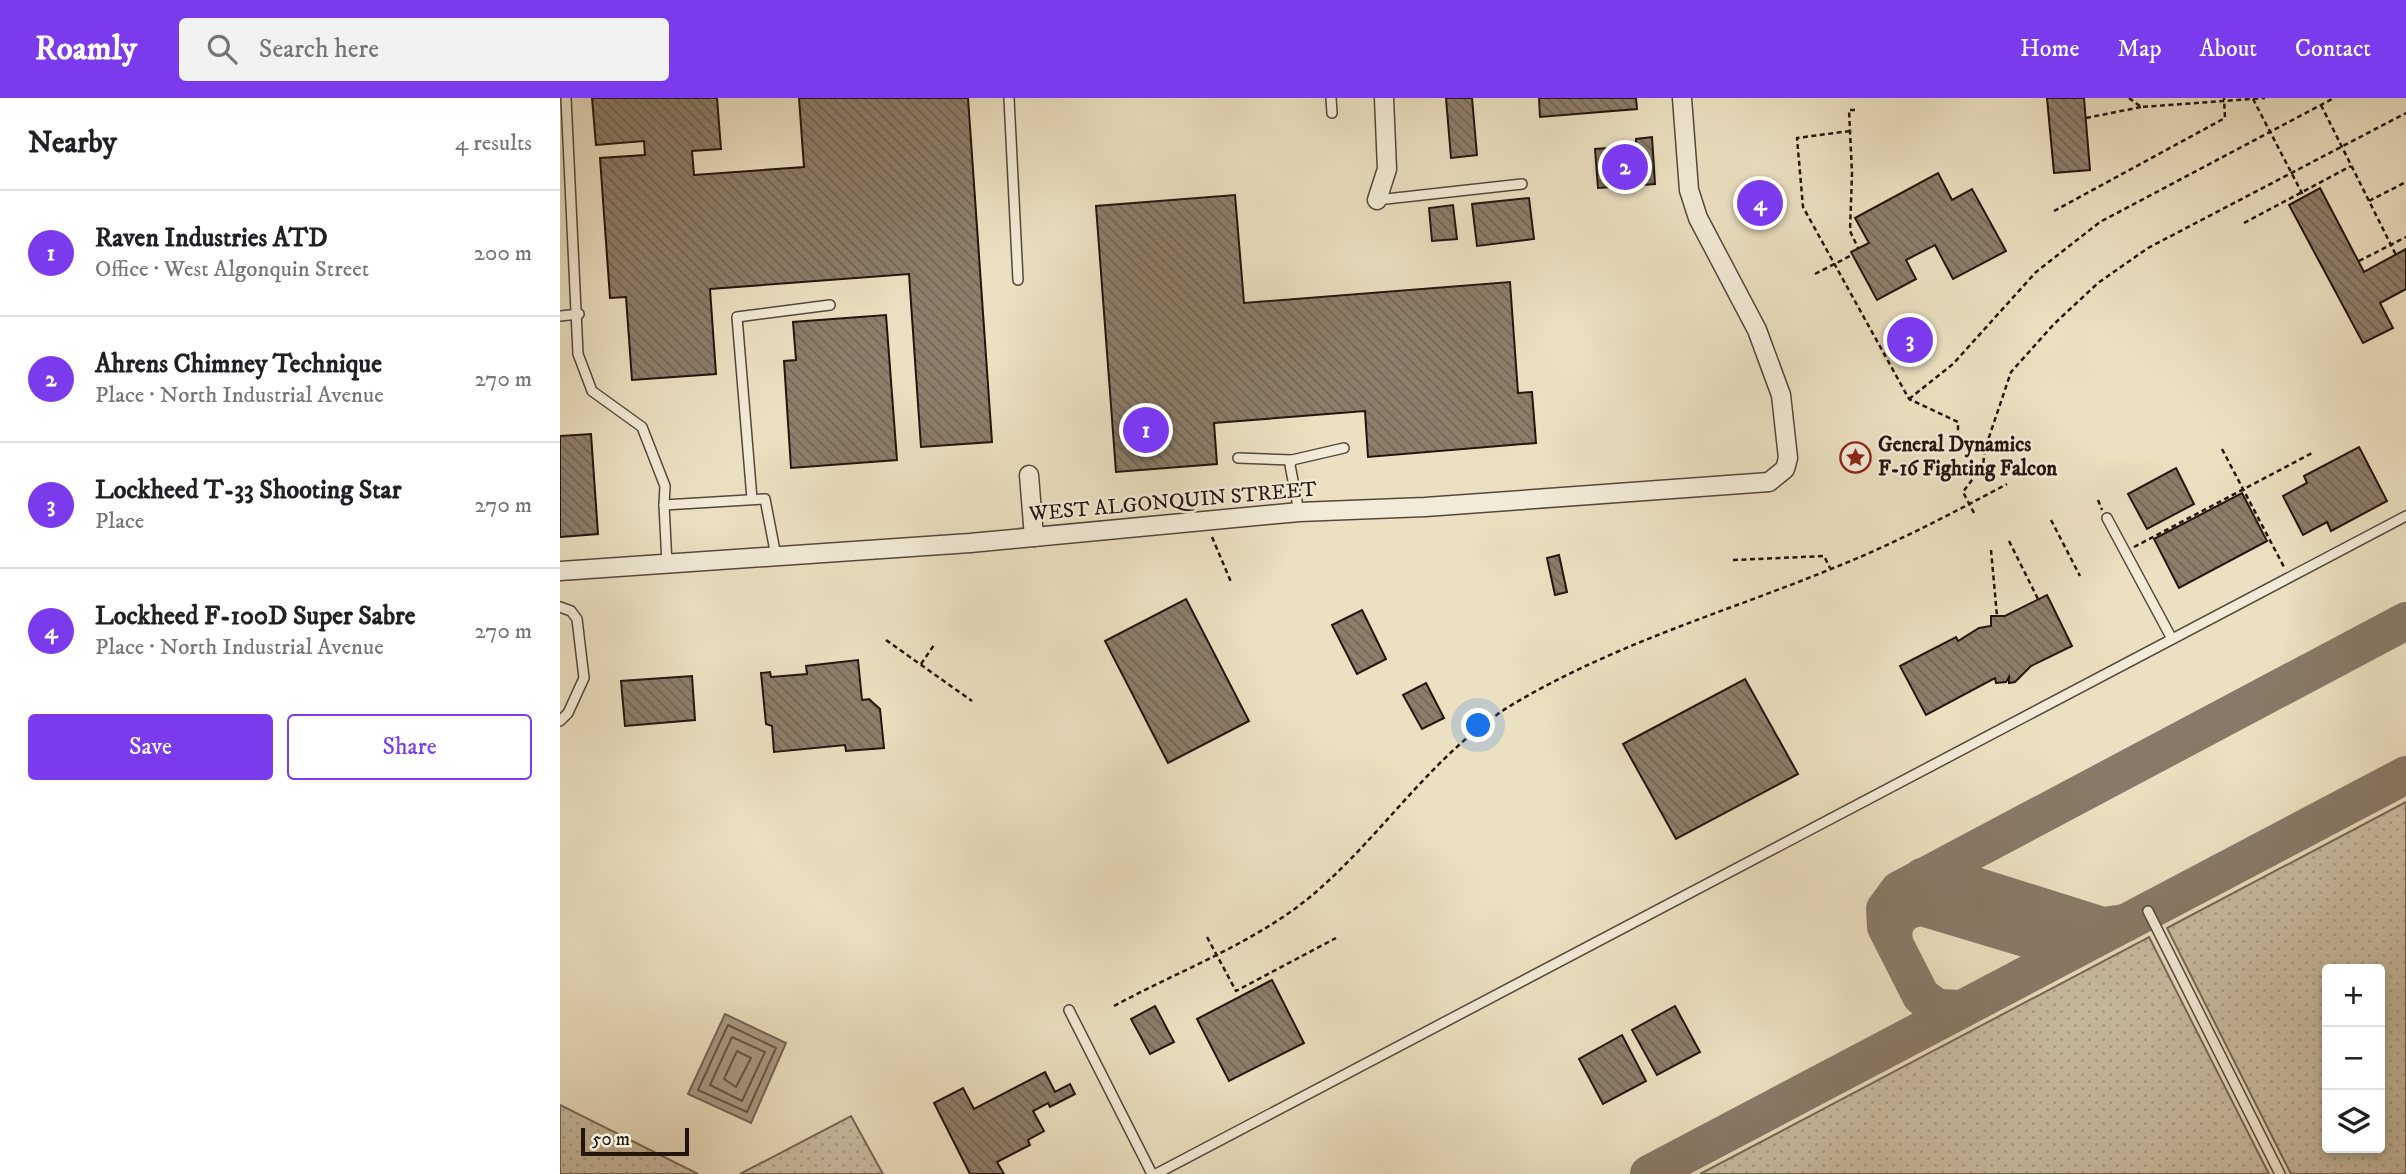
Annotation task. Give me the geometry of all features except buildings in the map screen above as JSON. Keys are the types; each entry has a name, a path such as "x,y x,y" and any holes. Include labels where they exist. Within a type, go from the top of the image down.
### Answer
{"street":[{"path":"1377,200 1387,169 1384,98"},
{"name":"WEST ALGONQUIN STREET","path":"560,571 1034,537 1299,512 1425,507 1769,482 1785,469 1788,458 1781,395 1757,330 1698,218 1689,190 1682,98"},
{"path":"1028,475 1034,537"}],"lane":[{"path":"566,98 564,202 579,314 578,354 592,391 642,427 665,486 667,564"},
{"path":"1009,98 1018,280"},
{"path":"1331,98 1332,113"},
{"path":"1377,200 1522,184"},
{"path":"752,499 737,317 830,305"},
{"path":"560,316 579,314"},
{"path":"1238,458 1292,460 1345,448"},
{"path":"1292,460 1290,464 1299,512"},
{"path":"664,505 765,499 776,556"},
{"path":"1069,1010 1154,1174 2406,516"},
{"path":"2107,518 2172,639"},
{"path":"560,607 571,611 577,619 584,678 568,713 560,721"},
{"path":"2148,911 2280,1174"}],"path":[{"path":"2129,98 2141,107"},
{"path":"2086,118 2141,107 2265,98"},
{"path":"1909,399 1953,364 2036,272 2100,222 2334,98"},
{"path":"2054,211 2225,118 2225,99"},
{"path":"2253,99 2303,195"},
{"path":"2321,105 2396,255"},
{"path":"1855,110 1849,110 1850,231 1858,248"},
{"path":"1974,513 1963,492 1983,465 1985,449 2011,372 2053,324 2098,283 2148,248 2406,113"},
{"path":"1850,131 1797,138 1803,207 1909,399 1958,422 1958,438"},
{"path":"2244,223 2303,195 2351,166"},
{"path":"2369,201 2406,182"},
{"path":"2359,261 2406,237"},
{"path":"1815,274 1853,255"},
{"path":"2222,449 2289,578"},
{"path":"2124,552 2314,452"},
{"path":"1114,1006 1254,933 1313,894 1456,747 1509,707 1576,670 1653,636 1831,569 1969,505 2007,484"},
{"path":"2051,520 2080,576"},
{"path":"1205,521 1231,582"},
{"path":"2009,541 2038,599"},
{"path":"1991,550 1997,616"},
{"path":"1733,560 1824,556 1831,569"},
{"path":"886,640 972,701"},
{"path":"921,664 934,645"},
{"path":"1207,937 1236,991 1336,938"}],"shaded area":[{"path":"2406,802 2406,1174 2291,1174 2167,928"},
{"path":"2149,937 2269,1174 1700,1174"},
{"path":"560,1105 698,1174 560,1174"},
{"path":"851,1116 883,1174 740,1174"}],"water":[{"path":"725,1014 786,1043 751,1123 688,1094"}],"taxiway":[{"path":"1962,1009 1937,1008 1921,996 1886,927 1885,909 1899,890 2406,621"},
{"path":"1649,1174 2406,775"},
{"path":"1922,877 1944,876 2103,926 2125,923"},
{"path":"1894,941 1894,928 1899,917 1909,910 1922,907 2052,946 2081,946"}],"place":[{"name":"Ahrens Chimney Technique","path":"1625,167"},
{"name":"Lockheed F-100D Super Sabre","path":"1760,203"},
{"name":"Lockheed T-33 Shooting Star","path":"1910,340"},
{"name":"Raven Industries ATD","path":"1146,430"},
{"name":"General Dynamics F-16 Fighting Falcon","path":"1855,457"}]}
